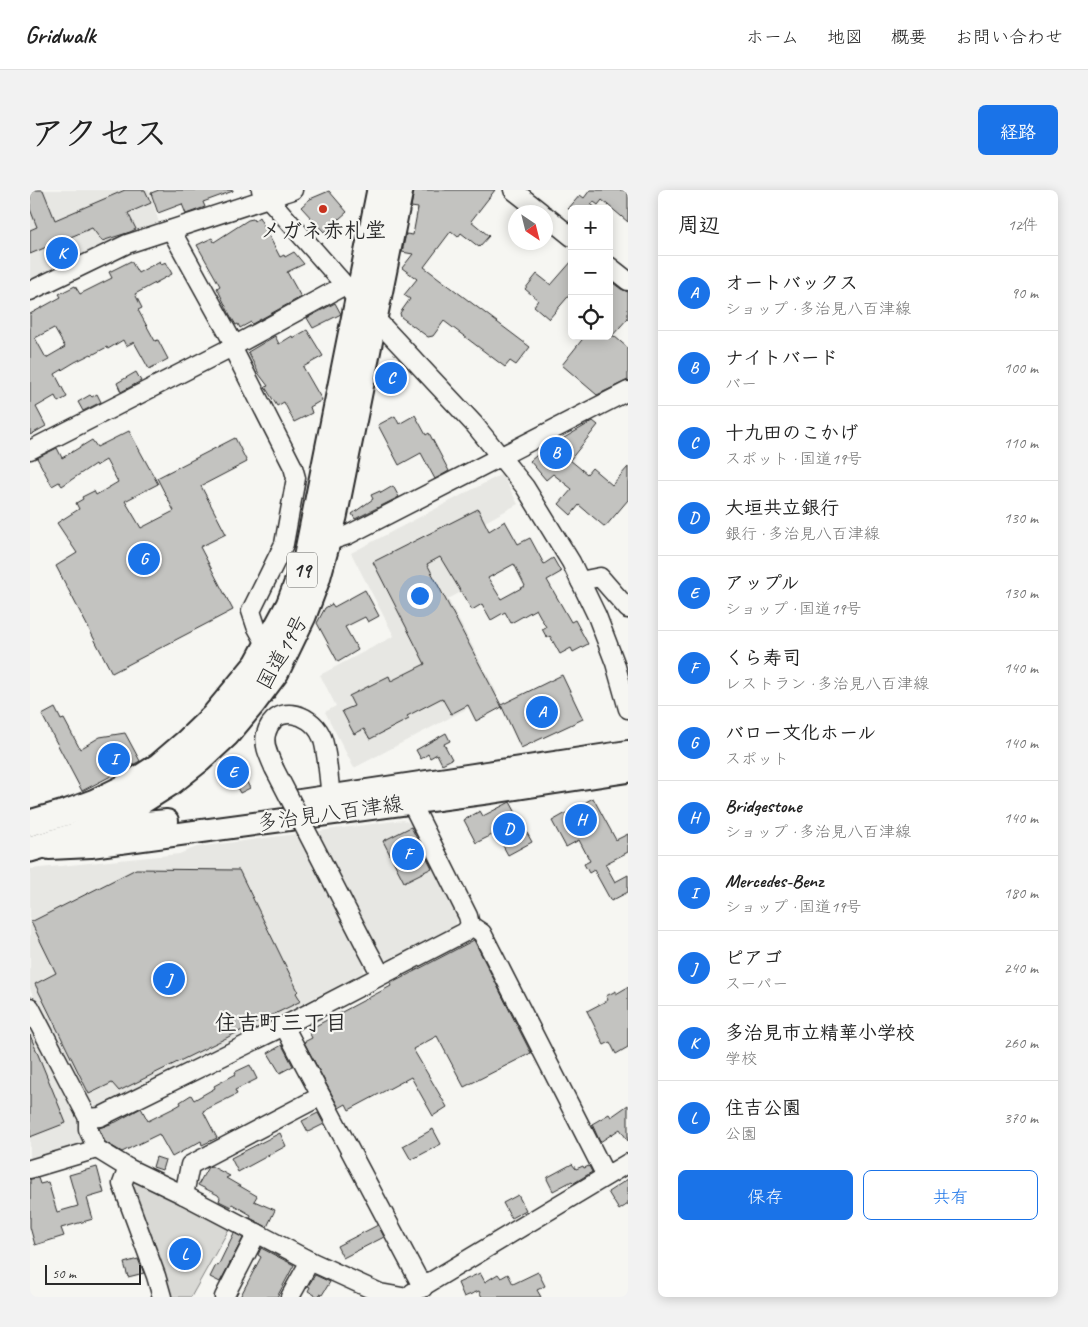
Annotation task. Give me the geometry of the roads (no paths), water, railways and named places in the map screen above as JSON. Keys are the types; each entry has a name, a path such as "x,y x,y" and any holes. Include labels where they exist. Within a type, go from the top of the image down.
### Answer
{"highway":[{"name":"国道19号","path":"30,849 74,836 110,821 170,783 227,734 276,672 303,616 317,579 318,544 359,300 380,190"},
{"name":"国道19号","path":"359,300 400,190"},
{"name":"国道19号","path":"35,822 95,802 128,786 159,766 214,716 257,664 289,605 318,544"}],"main road":[{"name":"多治見八百津線","path":"35,822 72,818 134,824 162,821 628,752"},
{"name":"多治見八百津線","path":"30,849 91,846 490,792 628,771"}],"street":[{"path":"30,291 127,244 171,230 264,194 293,190"},
{"path":"513,190 532,205"},
{"path":"264,194 474,424 525,488 555,533 597,616 628,709"},
{"path":"553,221 568,233"},
{"path":"171,230 234,346 293,467 296,478 284,544 252,611 256,626 267,646"},
{"path":"613,269 628,281"},
{"path":"30,450 234,346 359,300"},
{"path":"284,544 318,544 348,535 628,391"},
{"path":"580,581 600,577 628,609"},
{"path":"330,797 323,738 308,719 287,713 278,718 271,724 266,735 266,750 381,975"},
{"path":"411,802 468,916 470,925 482,933 606,1176"},
{"path":"88,1118 100,1117 284,1026 465,932 470,925"},
{"path":"30,1007 88,1118 88,1129 97,1149 128,1168 184,1194 310,1261 380,1293 403,1297 423,1288 628,1163"},
{"path":"284,1026 423,1288"},
{"path":"184,1194 190,1165 321,1096"},
{"path":"30,1170 97,1149"},
{"path":"128,1168 122,1184 162,1297"},
{"path":"224,1297 257,1233"},
{"path":"290,1297 310,1261"}],"place":[{"name":"メガネ赤札堂","path":"323,209"},
{"name":"多治見市立精華小学校","path":"62,253"},
{"name":"十九田のこかげ","path":"391,378"},
{"name":"ナイトバード","path":"556,453"},
{"name":"バロー文化ホール","path":"144,559"},
{"name":"オートバックス","path":"542,712"},
{"name":"Mercedes-Benz","path":"114,759"},
{"name":"アップル","path":"233,772"},
{"name":"Bridgestone","path":"581,820"},
{"name":"大垣共立銀行","path":"509,829"},
{"name":"くら寿司","path":"408,854"},
{"name":"ピアゴ","path":"169,979"},
{"name":"住吉公園","path":"185,1254"}],"district":[{"name":"住吉町三丁目","path":"281,1023"}]}
